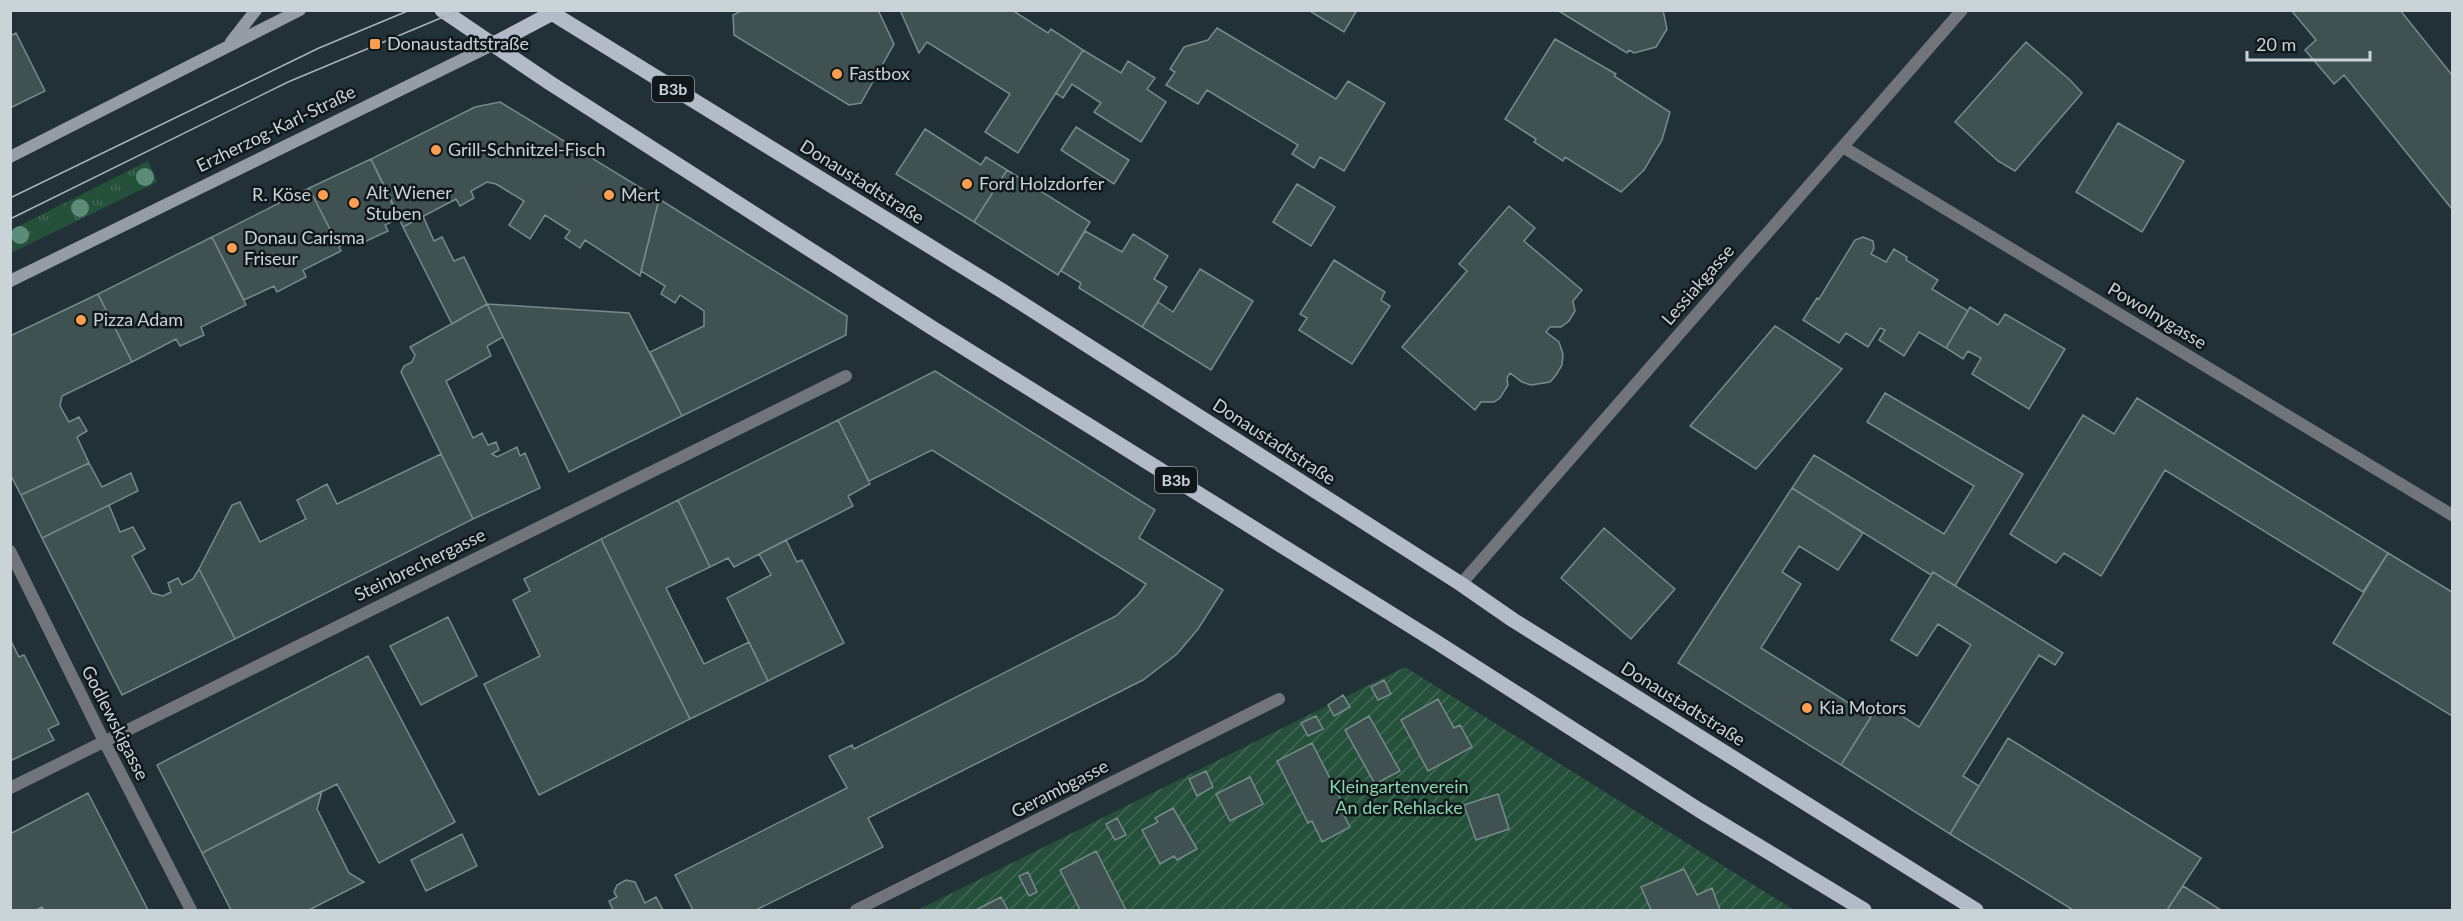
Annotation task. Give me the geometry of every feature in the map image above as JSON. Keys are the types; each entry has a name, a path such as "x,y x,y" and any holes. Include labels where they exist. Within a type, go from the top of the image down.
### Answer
{"main road":[{"path":"227,48 256,10"},
{"path":"10,158 300,10"},
{"path":"442,10 492,45"},
{"name":"Erzherzog-Karl-Straße","path":"10,280 492,45 552,12"},
{"name":"Donaustadtstraße","path":"552,12 1004,292 1461,584 1513,620 1976,910"},
{"name":"B3b","path":"492,45 934,329 1428,637 1699,810 1864,910"}],"street":[{"name":"Lessiakgasse","path":"1461,584 1962,10"},
{"name":"Powolnygasse","path":"1843,147 2452,515"},
{"name":"Steinbrechergasse","path":"10,788 846,376"},
{"name":"Godlewskigasse","path":"10,550 104,741 191,910"},
{"name":"Gerambgasse","path":"856,910 1279,699"}],"green space":[{"path":"148,161 157,182 11,253 11,230"},
{"name":"Kleingartenverein An der Rehlacke","path":"1405,667 1794,910 918,910"}],"building":[{"name":"Fastbox","path":"743,10 878,10 894,44 861,103 849,105 734,35 733,15"},
{"path":"900,10 1012,10 1048,33 1051,29 1083,50 1018,153 985,132 1010,94 927,42 919,53"},
{"path":"1308,10 1357,10 1344,32"},
{"path":"1557,10 1663,10 1667,29 1656,47 1634,53 1629,50 1627,53"},
{"path":"2291,10 2400,10 2452,75 2452,209 2344,75 2334,84 2305,50 2316,40"},
{"path":"1217,28 1336,99 1348,81 1385,103 1344,171 1320,157 1314,168 1292,154 1298,145 1207,90 1198,104 1166,85 1175,72 1170,69 1184,47 1208,40"},
{"path":"16,33 45,91 10,108 10,36"},
{"path":"1555,39 1616,74 1614,76 1670,112 1662,140 1644,170 1621,192 1565,157 1563,161 1534,142 1536,139 1505,119"},
{"path":"2026,42 2082,93 2015,171 1998,161 1955,122"},
{"path":"1083,50 1121,73 1128,61 1155,78 1147,89 1166,102 1141,142 1094,112 1101,103 1072,84 1063,98 1056,93"},
{"path":"500,102 659,199 640,276 585,240 580,248 565,238 570,231 545,215 530,239 509,225 524,201 496,184 487,182 471,191 474,198 460,206 456,199 403,227 371,159 475,107"},
{"path":"2118,123 2184,161 2142,232 2076,192"},
{"path":"1076,127 1129,160 1114,184 1061,150"},
{"path":"925,129 981,165 986,157 1007,170 974,222 896,174"},
{"path":"371,159 400,218 385,225 388,231 360,244 358,238 339,247 309,188"},
{"path":"1007,170 1090,222 1058,275 974,222"},
{"path":"1297,184 1335,207 1311,246 1273,222"},
{"path":"309,188 341,251 303,270 306,277 277,292 274,286 244,300 212,237"},
{"path":"659,199 847,316 846,335 682,416 650,352 704,326 704,311 680,295 675,303 661,294 665,286 641,271"},
{"path":"1509,206 1535,228 1524,241 1582,290 1573,301 1575,311 1569,321 1561,327 1550,327 1546,332 1559,342 1563,354 1562,365 1550,382 1531,385 1522,382 1510,373 1507,378 1508,385 1500,398 1494,402 1481,402 1475,410 1402,347 1467,271 1459,264"},
{"path":"423,216 434,241 442,237 454,261 464,257 487,304 452,324 403,227"},
{"path":"1085,231 1122,252 1133,234 1168,256 1154,279 1167,287 1142,327 1079,288 1081,283 1061,271"},
{"path":"212,237 246,305 201,327 204,335 180,346 176,339 132,362 98,294"},
{"path":"1863,237 1873,241 1874,248 1871,254 1886,262 1894,249 1907,257 1906,260 1938,280 1932,289 1968,311 1946,348 1919,332 1904,356 1879,340 1885,330 1880,328 1868,347 1846,333 1839,343 1803,320 1817,298 1819,299 1855,240"},
{"path":"1334,260 1385,292 1381,300 1390,306 1352,364 1299,330 1307,318 1300,314"},
{"path":"1200,269 1253,301 1211,370 1142,327 1158,302 1173,312"},
{"path":"98,294 132,362 62,396 60,406 69,422 79,417 87,431 77,437 89,463 21,495 10,474 10,336"},
{"path":"487,304 503,337 487,346 491,356 446,381 473,438 482,433 488,445 496,442 499,450 492,454 497,457 517,447 520,456 525,453 540,488 473,519 401,372 404,366 412,362 415,355 410,347"},
{"path":"487,304 629,313 682,416 569,472"},
{"path":"1970,307 1998,325 2005,314 2065,349 2029,409 1972,374 1981,358 1968,351 1963,359 1946,348"},
{"path":"1775,326 1842,369 1756,469 1690,426"},
{"path":"935,371 1155,510 1139,538 1223,590 1198,629 1177,654 1143,680 868,818 883,847 756,910 693,910 675,875 847,788 829,756 852,745 854,749 1116,616 1146,584 932,450 869,481 838,420"},
{"path":"1885,393 2023,474 1955,586 1933,572 1931,575 1792,488 1814,455 1944,534 1974,486 1867,422"},
{"path":"2137,398 2388,553 2363,592 2165,470 2101,576 2064,553 2056,563 2010,534 2083,415 2114,434"},
{"path":"838,420 870,484 848,496 853,506 734,567 728,558 710,567 678,500"},
{"path":"441,454 473,519 235,639 199,569 232,505 240,502 260,542 306,519 297,500 327,484 337,504"},
{"path":"89,463 102,487 131,473 138,491 42,538 21,495"},
{"path":"1792,488 1863,533 1838,570 1799,546 1782,572 1801,584 1761,648 1871,717 1841,765 1678,663"},
{"path":"678,500 710,567 666,588 704,664 749,642 768,681 690,719 601,539"},
{"path":"109,505 120,532 133,527 145,549 132,556 152,593 163,596 171,592 168,583 178,578 182,585 193,579 199,569 235,639 122,695 42,538"},
{"path":"1604,528 1675,589 1631,639 1561,578"},
{"path":"601,539 690,719 539,795 484,684 540,656 513,600 530,591 524,579"},
{"path":"786,540 797,562 802,560 844,643 768,681 727,598 771,575 759,554"},
{"path":"2388,553 2452,592 2452,716 2333,643"},
{"path":"1933,572 2063,653 2055,665 2039,655 1963,776 1979,786 1950,834 1841,765 1880,702 1919,727 1971,645 1938,624 1917,656 1891,640"},
{"path":"448,617 477,676 421,705 390,646"},
{"path":"10,639 19,657 24,655 59,724 48,729 54,740 10,761"},
{"path":"368,656 455,822 379,863 337,784 202,853 157,765"},
{"path":"1384,680 1391,694 1378,700 1371,687"},
{"path":"1343,695 1350,707 1334,716 1328,705"},
{"path":"1438,699 1454,728 1460,725 1472,747 1428,771 1401,720"},
{"path":"1316,716 1323,729 1308,736 1301,723"},
{"path":"1369,716 1400,771 1375,784 1345,730"},
{"path":"2008,738 2201,858 2167,910 2073,910 1950,834"},
{"path":"1312,743 1343,804 1339,805 1350,827 1322,842 1312,821 1308,823 1277,761"},
{"path":"1206,771 1213,787 1197,796 1189,779"},
{"path":"1250,777 1263,804 1230,821 1216,794"},
{"path":"322,791 317,809 349,873 364,882 309,910 231,910 202,853"},
{"path":"88,793 148,910 44,910 42,907 36,910 10,910 10,834"},
{"path":"1498,794 1509,829 1476,840 1464,805"},
{"path":"1173,808 1197,849 1177,860 1174,856 1160,864 1142,830 1158,822 1155,818"},
{"path":"1117,818 1126,835 1115,840 1106,824"},
{"path":"462,834 477,866 426,891 411,860"},
{"path":"1096,851 1126,910 1080,910 1060,870"},
{"path":"1684,869 1697,895 1712,888 1720,910 1651,910 1641,887"},
{"path":"1028,872 1037,892 1029,896 1019,876"},
{"path":"626,880 635,882 645,903 656,897 663,910 613,910 609,901 617,897 614,892 617,885"},
{"path":"2183,886 2221,910 2167,910"},
{"path":"1001,897 1008,910 976,910"}],"tram line":[{"path":"10,198 319,48 410,10"},
{"path":"10,219 288,82 460,10"}],"place":[{"name":"Donaustadtstraße","path":"375,44"},
{"name":"Fastbox","path":"837,74"},
{"name":"Grill-Schnitzel-Fisch","path":"436,150"},
{"name":"Ford Holzdorfer","path":"967,184"},
{"name":"R. Köse","path":"323,195"},
{"name":"Mert","path":"609,195"},
{"name":"Alt Wiener Stuben","path":"354,203"},
{"name":"Donau Carisma Friseur","path":"232,248"},
{"name":"Pizza Adam","path":"81,320"},
{"name":"Kia Motors","path":"1807,708"}]}
